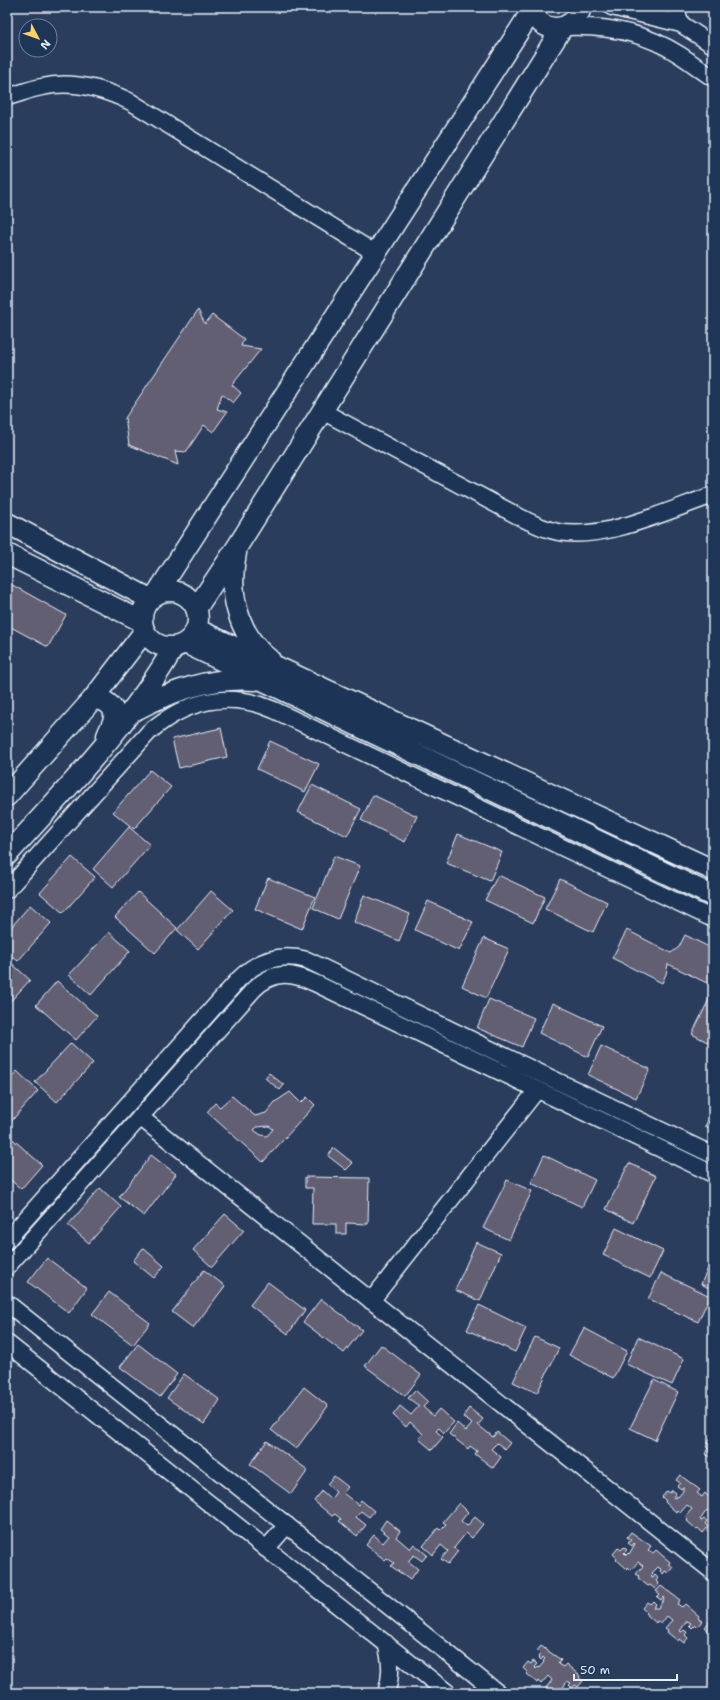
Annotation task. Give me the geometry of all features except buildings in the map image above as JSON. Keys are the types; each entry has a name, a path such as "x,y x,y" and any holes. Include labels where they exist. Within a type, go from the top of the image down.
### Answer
{"street":[{"path":"196,609 237,547 563,27 576,19 582,7"},
{"path":"612,7 681,24 713,45"},
{"path":"675,7 681,24"},
{"path":"533,8 539,20 544,24 555,28 611,28 628,31 662,44 713,78"},
{"path":"7,796 92,700 143,627 143,609 153,597 533,8"},
{"path":"7,97 43,86 66,85 88,87 111,93 132,102 376,253"},
{"path":"322,411 516,515 536,525 558,532 581,534 604,532 713,495"},
{"path":"7,523 153,597 168,591 179,593 189,599 196,609 198,619 185,640 102,747 7,855"},
{"path":"237,547 233,566 232,587 236,606 243,625 253,642 267,657 283,669"},
{"path":"7,554 143,627 152,642 162,647 185,640 283,669 713,870"},
{"path":"185,640 263,681 713,896"},
{"path":"129,712 171,693 204,683 238,679 263,681"},
{"path":"92,700 98,699 108,703 114,712 114,718 102,747"},
{"path":"7,890 149,732 159,723 176,712 191,706 218,700 240,700 256,703 274,710 713,919"},
{"path":"371,732 380,715"},
{"path":"7,1240 240,979 252,967 265,960 276,958 292,957 307,960 512,1060 713,1155"},
{"path":"7,1267 254,989 259,984 273,977 288,974 295,975 317,984 713,1174"},
{"path":"370,1301 537,1090"},
{"path":"140,1118 713,1572"},
{"path":"7,1303 498,1693"},
{"path":"7,1343 448,1693"},
{"path":"266,1549 286,1525"},
{"path":"384,1691 391,1674 391,1660 386,1643"}]}
